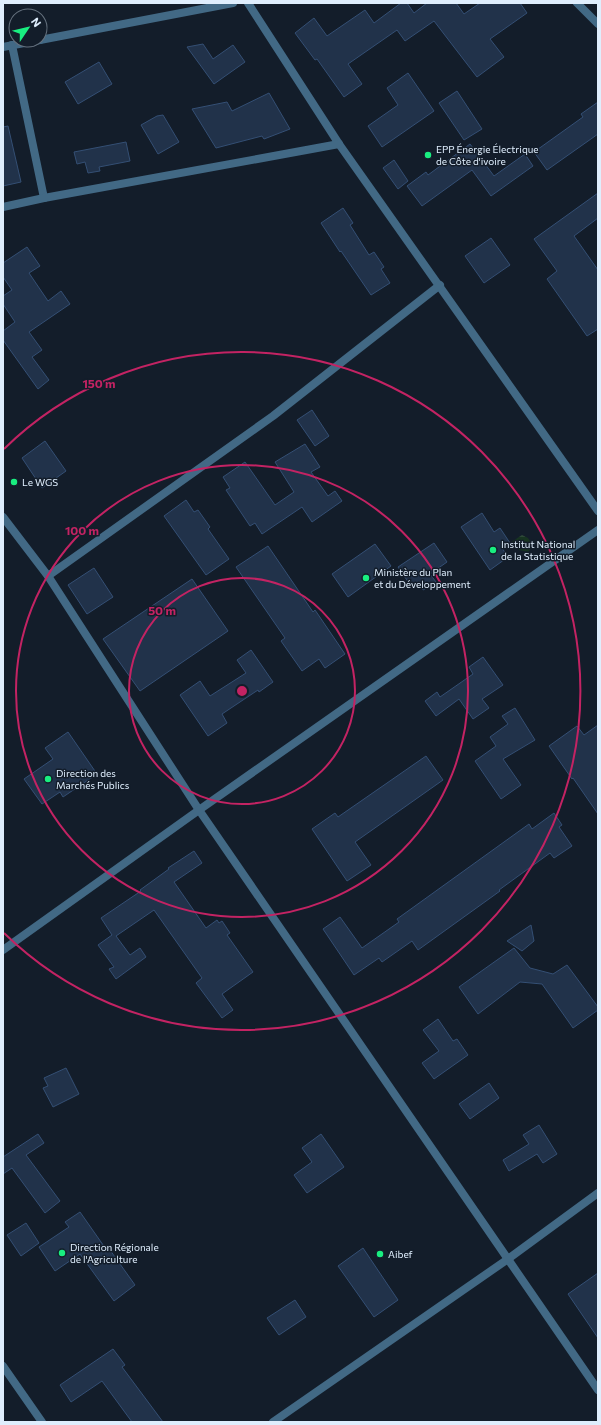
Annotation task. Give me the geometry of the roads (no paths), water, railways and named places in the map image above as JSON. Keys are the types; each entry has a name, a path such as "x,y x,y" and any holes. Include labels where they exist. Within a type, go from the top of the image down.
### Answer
{"street":[{"path":"48,38 233,3"},
{"path":"248,3 339,144 440,285 598,511"},
{"path":"577,3 598,24"},
{"path":"13,48 44,198"},
{"path":"3,208 44,198 339,144"},
{"path":"48,576 273,416 440,285"},
{"path":"3,517 48,576 199,810 598,1390"},
{"path":"3,950 199,810 598,530"},
{"path":"273,1422 508,1259 598,1193"},
{"path":"3,1366 42,1422"}],"place":[{"name":"EPP Énergie Électrique de Côte d'ivoire","path":"428,155"},
{"name":"Le WGS","path":"14,482"},
{"name":"Institut National de la Statistique","path":"493,550"},
{"name":"Ministère du Plan et du Développement","path":"366,578"},
{"name":"Direction des Marchés Publics","path":"48,779"},
{"name":"Direction Régionale de l'Agriculture","path":"62,1253"},
{"name":"Aibef","path":"380,1254"}]}
